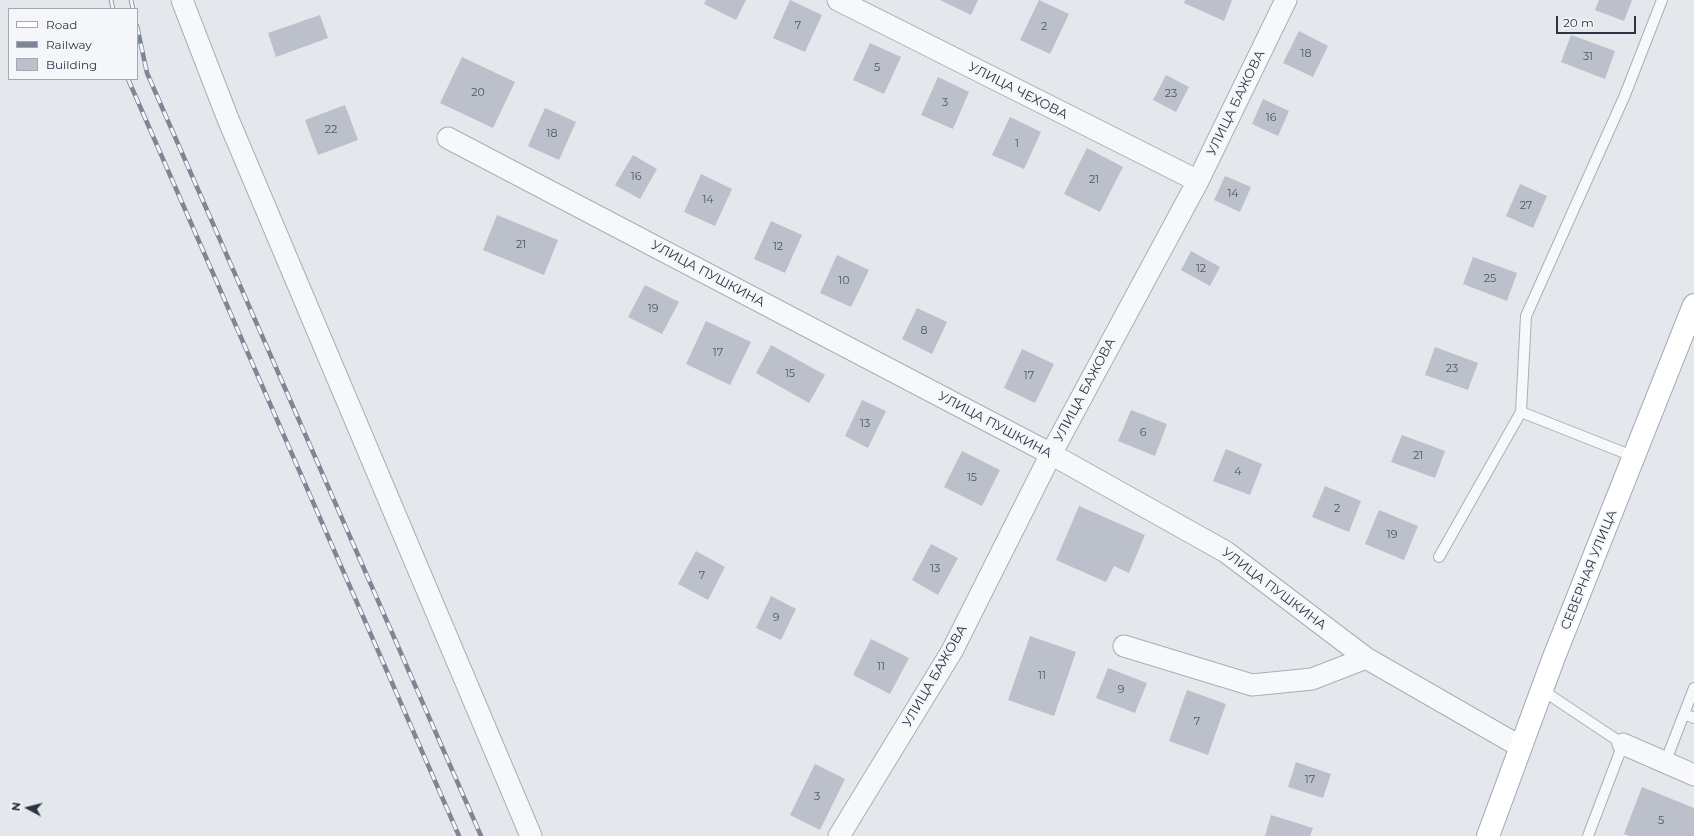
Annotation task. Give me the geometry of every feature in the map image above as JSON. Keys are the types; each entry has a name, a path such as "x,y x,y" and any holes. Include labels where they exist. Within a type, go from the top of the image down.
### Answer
{"main road":[{"name":"СЕВЕРНАЯ УЛИЦА","path":"1488,836 1554,657 1694,305"}],"street":[{"path":"182,0 228,119 531,836"},
{"name":"УЛИЦА ЧЕХОВА","path":"838,0 1198,181"},
{"name":"УЛИЦА БАЖОВА","path":"839,836 952,651 1051,454 1198,181 1286,0"},
{"name":"УЛИЦА ПУШКИНА","path":"448,138 1051,454 1226,552 1366,658 1521,747"},
{"path":"1124,646 1252,685 1312,679 1366,658"},
{"path":"1623,744 1694,775"}],"lane":[{"path":"1439,557 1521,412 1526,316 1625,95 1662,0"},
{"path":"1521,412 1635,456"},
{"path":"1665,763 1694,688"},
{"path":"1542,690 1623,744 1588,836"},
{"path":"1684,714 1694,718"}],"building":[{"path":"706,0 746,0 736,20 704,4"},
{"path":"790,0 822,15 805,52 773,38"},
{"path":"940,0 978,0 971,15"},
{"path":"1039,0 1069,14 1050,54 1020,40"},
{"path":"1185,0 1232,0 1224,21 1184,3"},
{"path":"1599,0 1632,0 1624,21 1595,10"},
{"path":"320,15 328,38 276,57 268,33"},
{"path":"1299,31 1328,46 1313,77 1283,63"},
{"path":"1571,35 1615,51 1605,79 1561,62"},
{"path":"870,43 901,57 884,94 853,80"},
{"path":"462,57 515,82 493,128 440,103"},
{"path":"1166,75 1189,87 1176,112 1153,100"},
{"path":"938,77 969,92 953,129 921,115"},
{"path":"1263,99 1289,111 1278,136 1252,124"},
{"path":"345,105 358,140 318,155 305,120"},
{"path":"545,108 576,122 559,160 528,146"},
{"path":"1010,117 1041,132 1024,169 992,155"},
{"path":"1087,148 1123,167 1100,212 1064,194"},
{"path":"633,155 657,169 640,199 615,185"},
{"path":"701,174 732,189 715,226 684,212"},
{"path":"1225,176 1251,187 1240,212 1214,200"},
{"path":"1520,184 1547,196 1533,228 1506,216"},
{"path":"497,215 558,240 544,275 483,250"},
{"path":"771,221 802,235 785,273 754,259"},
{"path":"1191,251 1220,267 1210,286 1181,270"},
{"path":"837,255 869,270 851,307 820,293"},
{"path":"1473,257 1517,273 1507,301 1463,284"},
{"path":"645,285 679,302 662,334 628,317"},
{"path":"917,308 947,322 932,354 902,339"},
{"path":"706,321 751,342 730,385 686,364"},
{"path":"771,345 825,375 809,403 756,373"},
{"path":"1435,347 1478,363 1468,390 1425,375"},
{"path":"1022,349 1054,364 1035,403 1004,388"},
{"path":"862,400 886,411 868,448 845,436"},
{"path":"1131,410 1167,424 1155,456 1118,441"},
{"path":"1402,435 1445,451 1435,478 1391,462"},
{"path":"1226,449 1262,464 1250,495 1213,481"},
{"path":"962,451 1000,470 982,506 944,487"},
{"path":"1325,486 1361,501 1349,532 1312,517"},
{"path":"1079,506 1145,535 1129,573 1114,566 1106,582 1056,560"},
{"path":"1379,510 1418,526 1404,560 1365,544"},
{"path":"931,544 958,558 938,595 912,580"},
{"path":"696,551 725,567 708,600 678,584"},
{"path":"771,596 796,609 781,640 756,628"},
{"path":"1030,636 1076,652 1054,716 1008,700"},
{"path":"871,639 909,658 890,694 853,675"},
{"path":"1108,668 1147,683 1135,713 1096,698"},
{"path":"1187,690 1226,704 1208,755 1169,741"},
{"path":"1296,762 1331,774 1323,798 1288,787"},
{"path":"815,764 845,779 820,830 790,815"},
{"path":"1642,787 1694,808 1694,836 1629,836 1624,834"},
{"path":"1271,815 1313,828 1310,836 1265,836"}],"railway":[{"path":"111,0 113,8"},
{"path":"131,0 133,8"},
{"path":"138,31 147,73 481,836"},
{"path":"128,80 459,836"}]}
